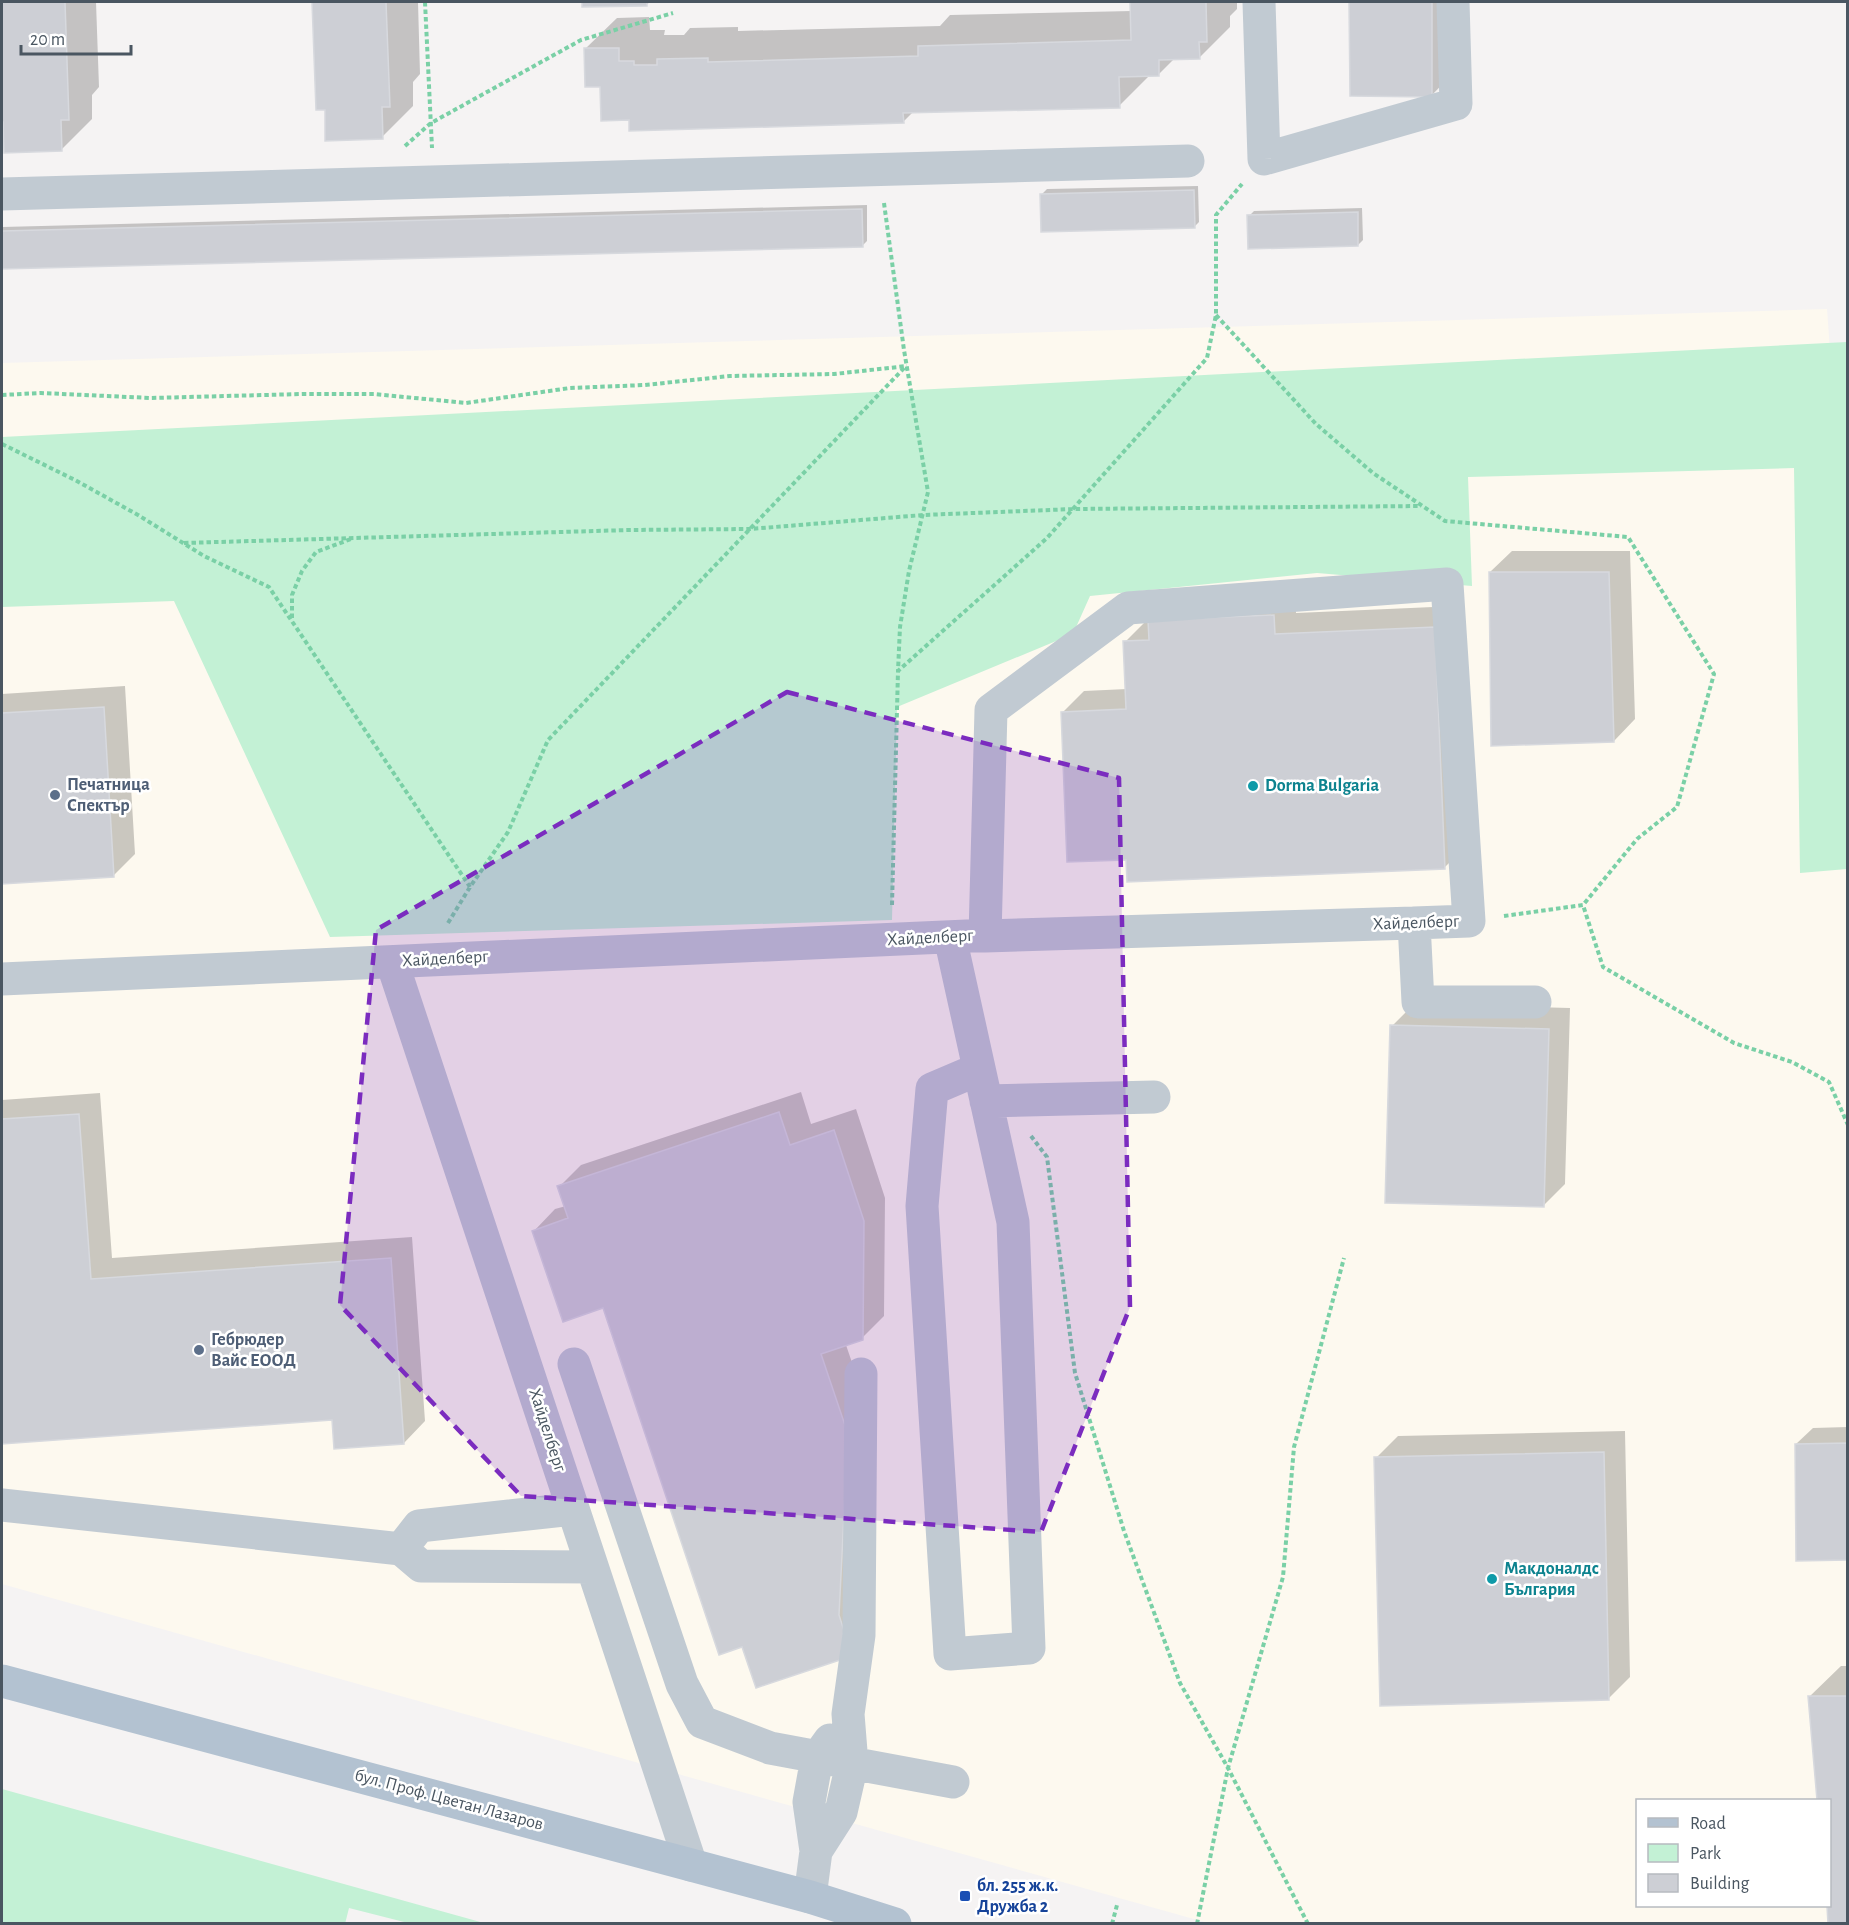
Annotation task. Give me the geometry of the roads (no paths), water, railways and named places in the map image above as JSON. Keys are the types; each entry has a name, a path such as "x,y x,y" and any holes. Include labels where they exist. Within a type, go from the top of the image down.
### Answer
{"main road":[{"name":"бул. Проф. Цветан Лазаров","path":"2,1680 810,1897 896,1923"}],"street":[{"path":"1259,2 1264,159 1456,104 1453,2"},
{"path":"2,194 1188,161"},
{"name":"Хайделберг","path":"2,979 950,937 985,936 1414,923 1468,921 1447,584 1128,608 991,710 985,936"},
{"path":"1414,923 1418,1002 1535,1002"},
{"path":"950,937 979,1069 996,1101 1013,1222 1029,1648 950,1654 922,1206 933,1089 979,1069"},
{"name":"Хайделберг","path":"392,962 691,1865"},
{"path":"996,1101 1154,1097"},
{"path":"574,1364 682,1684 702,1722 770,1749 953,1782"},
{"path":"816,1851 840,1812 852,1764 848,1714 859,1635 861,1374"},
{"path":"2,1505 401,1549 421,1566 592,1567"},
{"path":"401,1549 419,1526 573,1509"},
{"path":"810,1897 816,1851 809,1802 817,1758 848,1714"}],"place":[{"name":"Dorma Bulgaria","path":"1253,786"},
{"name":"Печатница Спектър","path":"55,795"},
{"name":"Гебрюдер Вайс ЕООД","path":"199,1350"},
{"name":"Макдоналдс България","path":"1492,1579"},
{"name":"бл. 255 ж.к. Дружба 2","path":"965,1896"}]}
